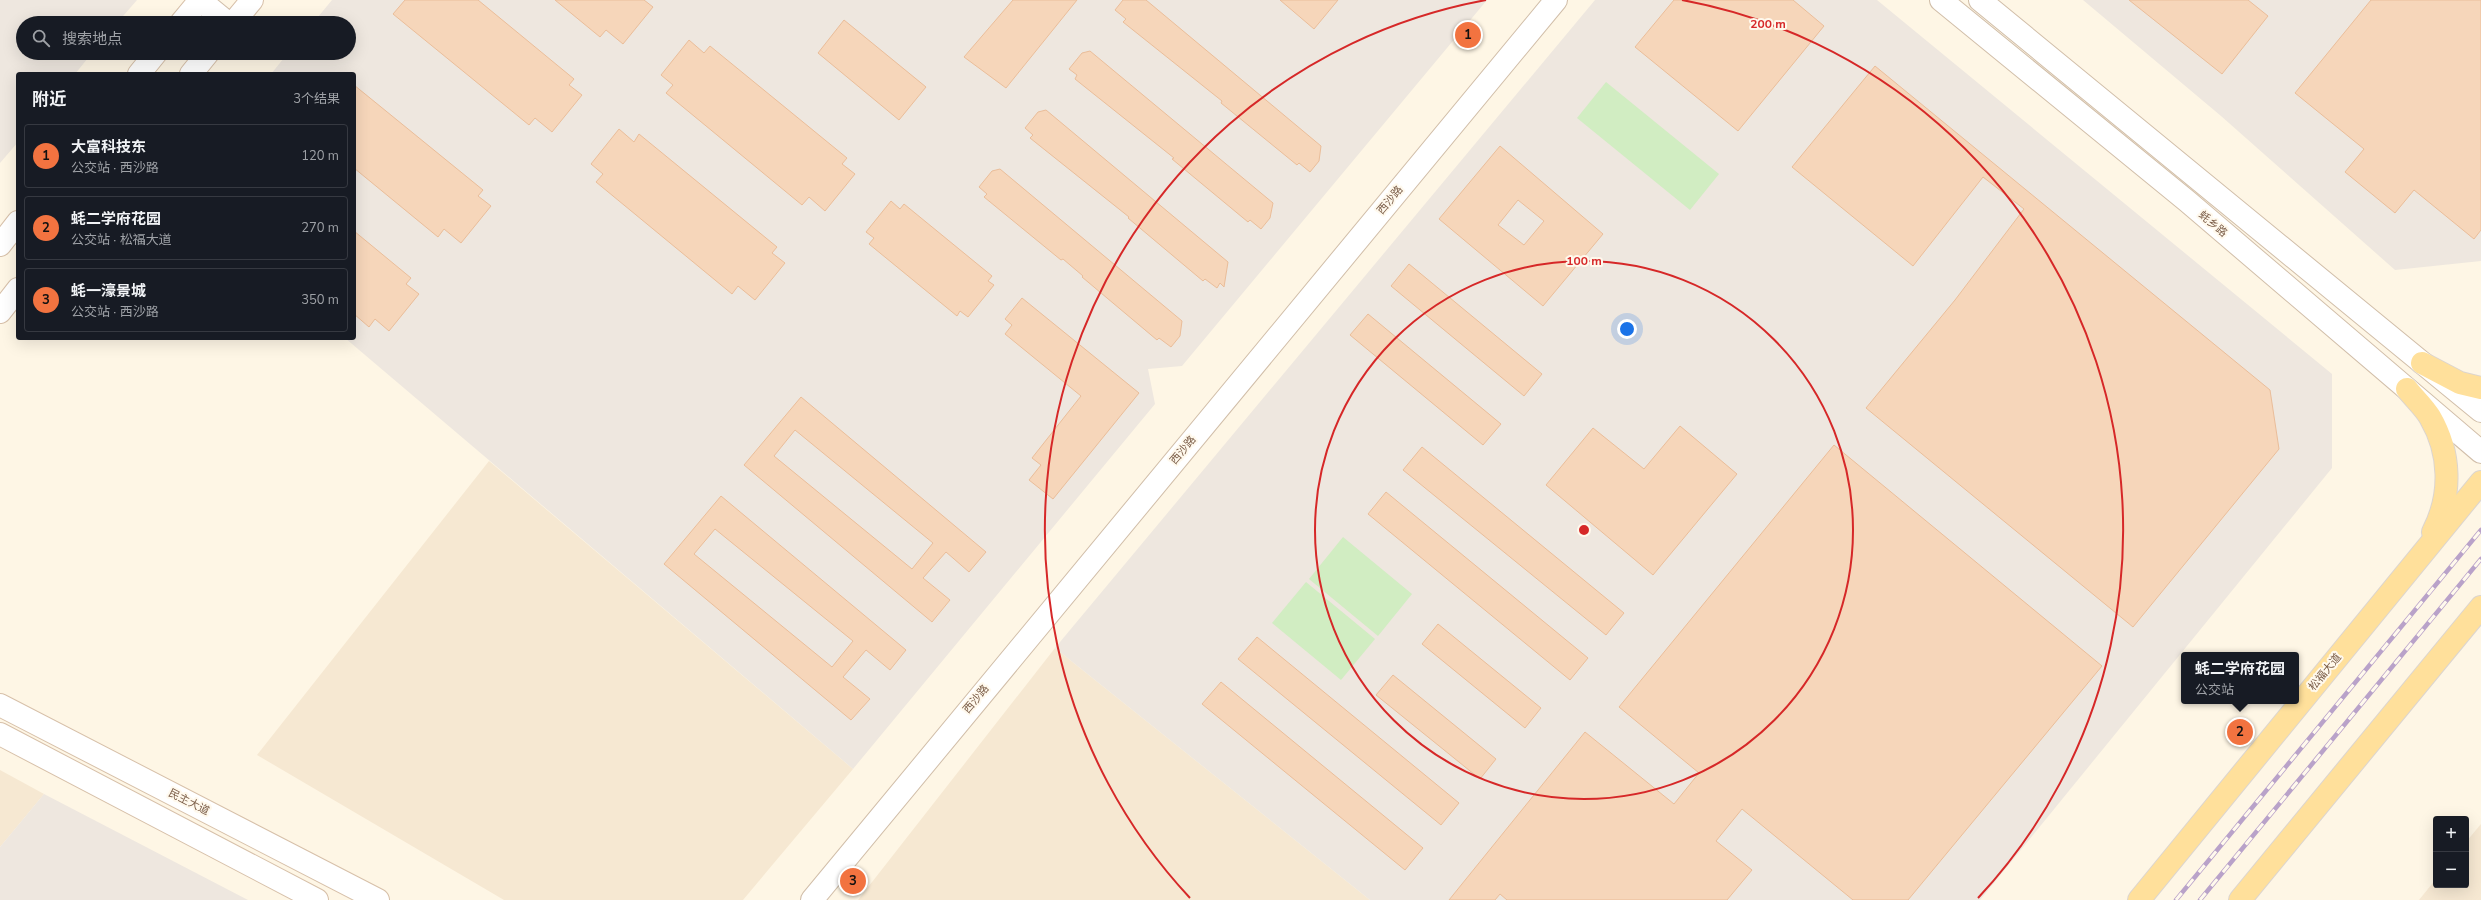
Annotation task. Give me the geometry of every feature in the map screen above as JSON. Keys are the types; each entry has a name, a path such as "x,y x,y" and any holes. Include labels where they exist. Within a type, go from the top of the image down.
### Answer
{"main road":[{"path":"2422,363 2460,383 2481,388"},
{"path":"2407,389 2429,417 2445,454 2447,469 2447,486 2439,521 2421,555"},
{"name":"松福大道","path":"2299,704 2481,482"},
{"path":"2240,900 2479,609"},
{"name":"松福大道","path":"2138,900 2299,704"}],"street":[{"path":"187,16 200,0 219,16"},
{"path":"239,16 252,0"},
{"name":"西沙路","path":"812,900 1556,0"},
{"name":"蚝乡路","path":"1941,0 2187,201 2481,452"},
{"path":"1980,0 2481,412"},
{"path":"141,72 150,60"},
{"path":"193,72 202,60"},
{"path":"0,244 16,224"},
{"path":"0,312 16,292"},
{"name":"民主大道","path":"0,705 378,900"},
{"path":"0,734 317,900"}],"shaded area":[{"path":"0,0 137,0 123,16 16,16 16,60 86,60 77,72 16,72 16,144 0,163"},
{"path":"332,0 1487,0 1182,366 1148,369 1155,404 853,769 347,340 356,340 356,72 273,72 282,60 356,60 356,16 319,16"},
{"path":"1595,0 1877,0 2332,374 2332,468 1980,900 1370,900 1055,648"},
{"path":"2083,0 2481,0 2481,261 2395,270 2221,116"},
{"path":"489,461 853,769 743,900 504,900 257,755"},
{"path":"1055,648 1370,900 858,900"},
{"path":"0,770 44,794 0,847"},
{"path":"44,794 248,900 0,900 0,847"},
{"path":"2481,824 2481,900 2419,900 2433,883 2433,888 2469,888 2469,838"}],"green space":[{"path":"1606,82 1719,174 1690,210 1577,118"},
{"path":"1343,537 1412,594 1378,636 1309,579"},
{"path":"1306,582 1375,639 1341,680 1272,623"}],"building":[{"path":"405,0 478,0 574,79 569,85 582,95 552,132 535,118 529,125 393,14"},
{"path":"555,0 644,0 653,7 623,44 606,30 600,37"},
{"path":"1013,0 1077,0 1006,88 964,57"},
{"path":"1123,0 1146,0 1321,146 1319,161 1310,172 1299,163 1297,165 1221,103 1222,101 1123,22 1126,19 1115,10"},
{"path":"1280,0 1338,0 1314,29"},
{"path":"1674,0 1793,0 1824,26 1738,131 1635,47"},
{"path":"2129,0 2248,0 2268,16 2222,74"},
{"path":"2371,0 2481,0 2481,230 2474,239 2414,190 2395,213 2345,172 2364,149 2295,93"},
{"path":"844,20 926,87 899,120 818,53"},
{"path":"689,40 704,53 710,46 847,158 842,164 855,174 825,211 809,197 802,205 666,93 673,85 661,75"},
{"path":"1090,51 1273,203 1270,218 1261,229 1250,220 1248,222 1172,159 1174,158 1075,79 1077,75 1069,69 1082,53"},
{"path":"1875,66 2270,390 2279,449 2133,627 1866,408 1955,300 2024,209 1983,177 1913,266 1792,167"},
{"path":"356,87 483,190 478,196 491,206 461,243 444,229 438,237 356,170"},
{"path":"1046,110 1228,262 1224,287 1220,283 1217,288 1205,279 1203,281 1128,218 1129,217 1030,138 1033,135 1025,128 1038,112"},
{"path":"619,129 634,142 639,134 777,247 772,253 785,263 755,300 738,286 732,294 596,182 603,174 591,164"},
{"path":"1500,146 1603,234 1543,306 1439,219","holes":["1518,200 1544,221 1524,245 1498,225"]},
{"path":"1000,169 1182,321 1180,336 1171,347 1159,338 1157,340 1082,277 1083,276 1063,259 1061,260 984,197 987,194 979,187 992,171"},
{"path":"891,201 900,209 904,204 992,276 988,281 994,285 968,317 960,311 957,316 869,244 874,238 866,232"},
{"path":"356,233 411,278 406,284 419,294 389,331 375,319 369,327 356,316"},
{"path":"1409,264 1542,374 1524,396 1391,286"},
{"path":"1022,298 1139,393 1053,499 1029,480 1041,465 1032,458 1081,396 1005,334 1012,325 1005,319"},
{"path":"1368,314 1501,424 1483,445 1350,335"},
{"path":"801,397 986,552 969,572 946,552 923,578 950,600 932,622 744,465","holes":["795,430 933,543 912,569 774,456"]},
{"path":"1680,426 1737,474 1653,575 1546,485 1593,428 1644,469"},
{"path":"1834,445 2102,666 1908,900 1853,900 1742,809 1716,841 1752,870 1727,900 1507,900 1500,894 1495,900 1449,900 1585,732 1674,804 1699,773 1619,707"},
{"path":"1422,447 1624,613 1606,635 1403,470"},
{"path":"1386,492 1588,658 1570,680 1368,514"},
{"path":"721,496 906,650 890,670 866,650 843,677 870,699 851,720 664,564","holes":["715,529 853,641 832,667 694,554"]},
{"path":"1438,624 1541,708 1525,728 1422,644"},
{"path":"1257,637 1459,803 1441,825 1238,659"},
{"path":"1393,675 1496,759 1480,779 1376,695"},
{"path":"1221,682 1423,848 1405,870 1202,704"}],"railway":[{"path":"2176,900 2481,530"},
{"path":"2200,900 2481,559"}],"place":[{"name":"大富科技东","path":"1468,35"},
{"name":"蚝二学府花园","path":"2240,732"},
{"name":"蚝一濠景城","path":"853,881"}]}
